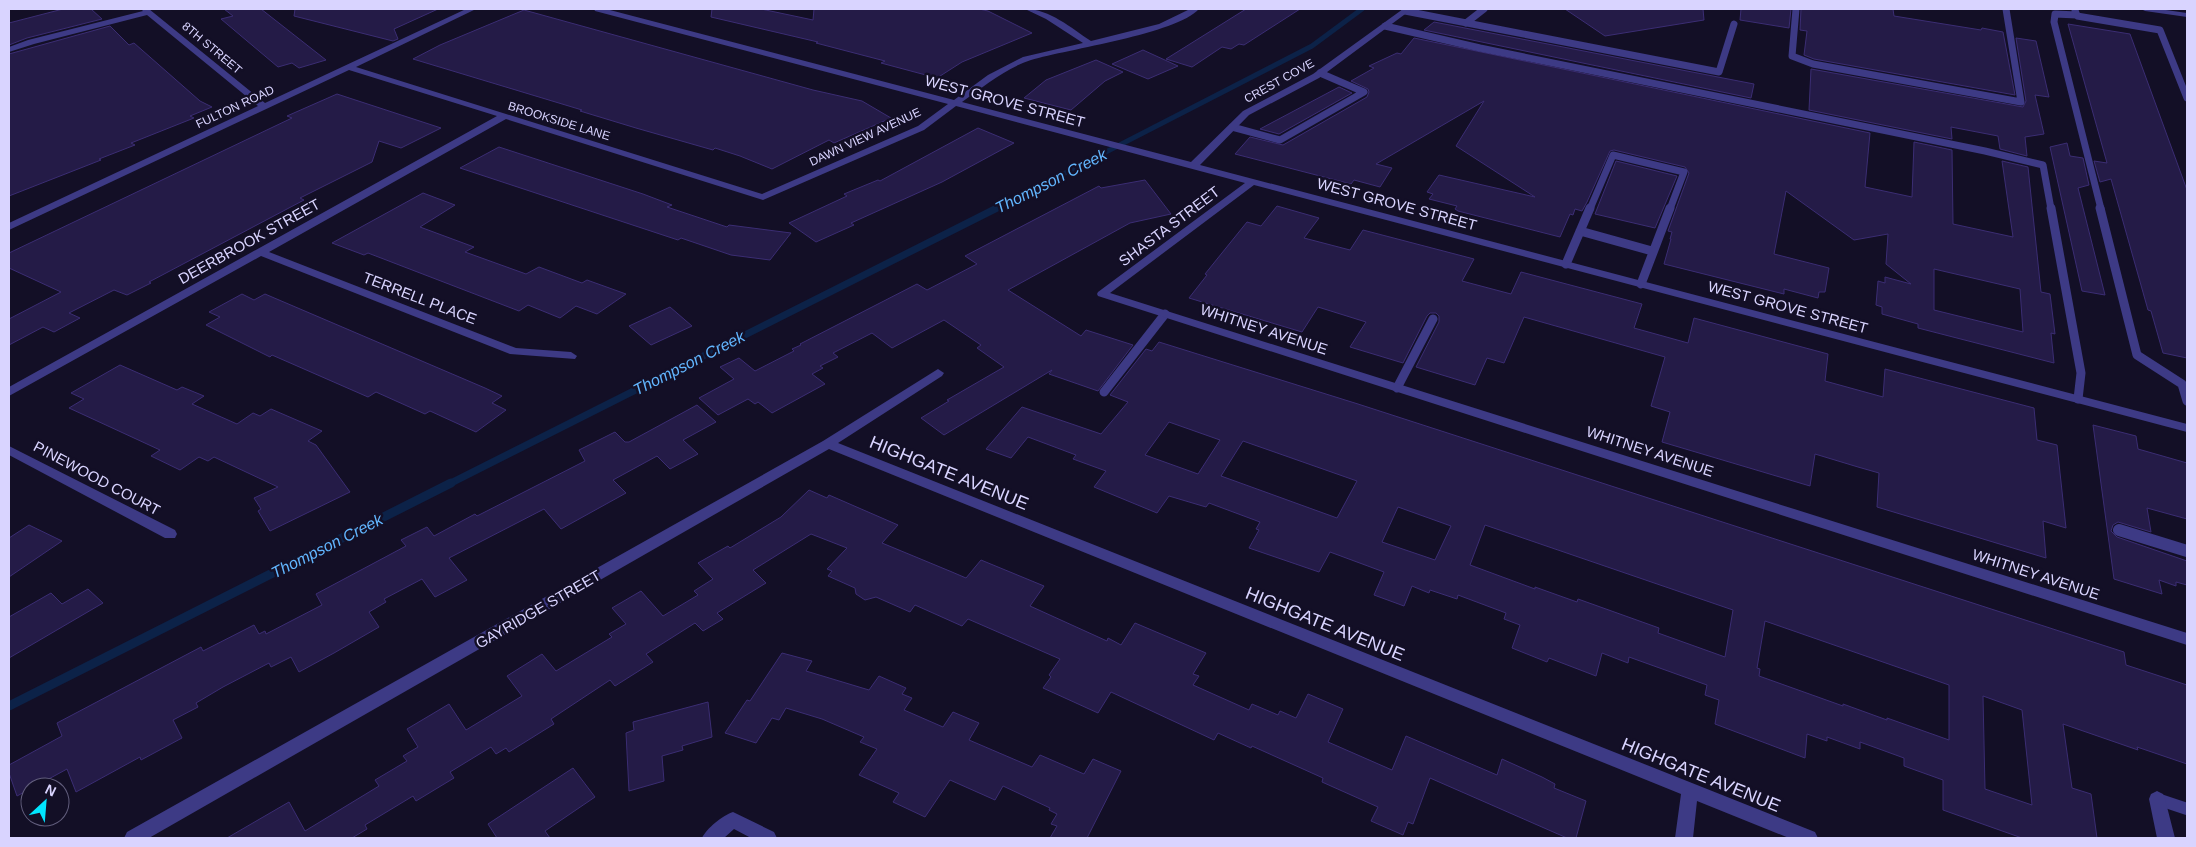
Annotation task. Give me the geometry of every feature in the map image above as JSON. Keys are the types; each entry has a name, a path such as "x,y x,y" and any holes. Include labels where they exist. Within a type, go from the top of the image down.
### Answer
{"street":[{"name":"FULTON ROAD","path":"9,227 472,9"},
{"name":"WEST GROVE STREET","path":"598,9 2187,428"},
{"path":"1029,9 1049,16 1091,44"},
{"name":"DAWN VIEW AVENUE","path":"763,197 921,128 991,76 1026,59 1162,26 1195,9"},
{"path":"2145,9 2187,15"},
{"path":"9,50 31,42 147,10"},
{"name":"8TH STREET","path":"147,10 264,107"},
{"name":"CREST COVE","path":"1194,166 1246,113 1320,74 1406,10"},
{"name":"BROOKSIDE LANE","path":"349,67 503,117 763,197"},
{"name":"DEERBROOK STREET","path":"9,392 503,117"},
{"name":"SHASTA STREET","path":"1102,294 1253,181"},
{"name":"TERRELL PLACE","path":"261,252 514,351 572,356"},
{"name":"WHITNEY AVENUE","path":"1102,294 2187,639"},
{"name":"GAYRIDGE STREET","path":"134,838 828,444 938,373"},
{"name":"HIGHGATE AVENUE","path":"828,444 1809,838"},
{"name":"PINEWOOD COURT","path":"9,450 170,534"},
{"path":"1684,838 1690,791"},
{"path":"2157,799 2166,838"},
{"path":"711,838 733,820 768,838"}],"lane":[{"path":"1466,24 1484,9"},
{"path":"1796,9 1792,56 1813,64 2021,102 2006,9"},
{"path":"1406,10 1466,24 1719,72 1734,24"},
{"path":"2187,98 2184,85 2160,30 2076,12 2055,14 2054,22 2137,355 2185,384 2187,401"},
{"path":"1385,26 1480,48 2043,164 2081,373 2078,399"},
{"path":"1232,127 1280,140 1364,92 1320,74"},
{"path":"1566,264 1613,155 1684,172 1652,251 1641,284"},
{"path":"1580,231 1652,251"},
{"path":"1104,392 1164,314"},
{"path":"1397,388 1434,319"},
{"path":"2119,530 2187,551"},
{"path":"2157,799 2187,809"}],"building":[{"path":"63,9 91,9 102,19 27,38 9,45 9,23"},
{"path":"224,9 261,9 326,60 299,68 292,63 278,67 221,19 233,16"},
{"path":"295,9 438,9 394,29 398,39 393,41 294,16"},
{"path":"712,9 761,9 813,20 814,9 979,9 988,11 1032,33 962,62 937,78 881,63 885,61 816,43 818,42 711,17"},
{"path":"1246,9 1300,9 1244,45 1239,44 1231,49 1222,47 1192,67 1166,59"},
{"path":"1565,9 1703,9 1704,20 1605,36"},
{"path":"1741,9 1791,9 1789,28 1740,20"},
{"path":"1801,9 1893,9 1894,16 2003,32 2015,95 1814,59 1804,55 1807,31 1800,30"},
{"path":"524,10 813,90 862,101 891,118 834,143 829,140 772,169 715,148 713,150 636,128 413,59 440,45"},
{"path":"1434,22 1754,84 1751,98 1424,30"},
{"path":"2068,24 2130,34 2187,190 2187,358 2163,353 2151,311 2148,310 2111,179 2100,182 2094,161 2107,163"},
{"path":"110,26 129,45 134,43 200,101 212,107 190,116 194,118 131,143 135,145 99,159 101,160 9,196 9,54"},
{"path":"1414,38 1870,133 1865,187 1912,197 1914,142 1952,150 1953,224 2013,237 2002,161 2028,167 2041,292 2050,294 2055,334 2051,333 2054,363 1918,328 1918,324 1882,314 1882,307 1876,305 1878,281 1885,283 1885,277 1911,284 1886,264 1888,234 1854,240 1786,191 1774,254 1829,268 1825,292 1819,292 1818,298 1784,289 1784,294 1664,264 1672,232 1668,231 1689,173 1685,167 1614,150 1610,151 1582,211 1575,209 1573,215 1570,214 1560,237 1458,211 1455,209 1457,206 1429,199 1433,194 1427,192 1439,175 1535,197 1456,146 1484,101 1376,164 1392,168 1380,187 1354,180 1351,184 1235,154 1250,137 1283,145 1367,97 1368,89 1351,81 1374,68 1369,66 1397,53 1401,54","holes":["1934,269 2020,289 2023,332 1934,310"]},
{"path":"2016,38 2036,41 2049,97 2035,95 2044,134 2025,137 2027,156 2000,149 1998,136 1951,127 1952,139 1809,110 1811,69 2023,107 2026,101"},
{"path":"1143,50 1178,66 1148,79 1112,64"},
{"path":"1096,60 1123,72 1105,81 1071,110 1024,98 1046,80"},
{"path":"1339,87 1352,93 1279,134 1260,129"},
{"path":"337,94 441,128 401,148 379,141 372,162 300,198 304,200 127,295 114,290 69,313 80,318 54,332 43,327 9,345 9,319 61,292 9,268 9,253 292,118 287,116"},
{"path":"978,128 1014,143 942,182 851,223 854,225 816,242 789,223 847,196 844,194 878,180 880,181"},
{"path":"2067,143 2070,156 2083,158 2089,185 2078,188 2105,295 2082,291 2050,147"},
{"path":"499,147 643,194 672,205 667,207 727,227 729,225 791,233 770,260 731,255 681,238 678,240 460,168"},
{"path":"1616,161 1677,176 1655,228 1595,214"},
{"path":"1145,180 1171,214 1130,223 1008,290 1081,336 1086,330 1133,345 1098,391 1049,374 1052,370 944,435 921,418 949,401 947,400 1004,367 977,348 981,345 944,320 892,348 872,333 833,353 838,357 820,366 823,368 812,374 825,384 772,413 758,402 755,404 748,399 718,415 699,398 734,379 720,367 739,358 755,371 794,351 792,349 800,344 917,284 927,290 977,264 965,256 1099,186 1101,188"},
{"path":"423,193 455,205 420,227 474,247 465,252 526,274 539,267 582,283 587,280 626,294 597,314 576,306 560,318 528,305 519,311 368,253 364,255 332,243"},
{"path":"1277,206 1319,218 1304,238 1350,250 1363,230 1474,259 1462,281 1511,294 1521,272 1642,304 1634,328 1688,343 1694,318 1828,354 1825,381 1883,397 1885,369 2034,408 2037,440 2057,445 2066,528 2043,521 2046,558 1877,507 1879,473 1815,454 1810,486 1662,442 1670,412 1651,406 1665,357 1524,317 1504,363 1487,358 1475,385 1416,367 1439,322 1439,316 1436,313 1430,313 1427,316 1403,363 1350,347 1366,322 1318,307 1302,332 1189,298 1207,275 1205,274 1247,222 1261,226"},
{"path":"242,294 254,300 265,294 485,388 502,396 492,403 506,410 476,432 430,411 425,414 376,392 368,397 272,355 270,357 206,325 220,317 209,312"},
{"path":"670,307 692,326 651,345 629,326"},
{"path":"1159,342 1358,404 2124,652 2126,665 2187,685 2187,764 2137,747 2138,750 2063,724 2072,788 2091,794 2097,838 2022,838 1943,810 1943,780 1904,766 1904,758 1860,742 1860,749 1827,737 1827,741 1807,734 1805,758 1715,724 1719,700 1705,695 1707,685 1629,657 1628,663 1602,653 1596,676 1549,658 1547,662 1512,648 1520,625 1504,619 1506,613 1458,595 1457,599 1430,590 1429,593 1412,586 1404,606 1374,595 1384,572 1330,552 1319,572 1249,548 1259,530 1256,529 1260,522 1209,503 1206,507 1169,496 1157,513 1094,487 1106,471 1073,459 1076,455 1028,437 1011,458 986,449 1022,407 1101,434 1128,402 1110,395 1146,349 1152,351","holes":["1169,422 1220,440 1198,474 1145,455","1243,441 1357,481 1337,518 1221,476","1398,507 1451,526 1435,560 1382,542","1485,525 1733,610 1725,657 1658,633 1659,628 1578,599 1577,602 1535,587 1535,589 1470,565","1765,621 1949,685 1949,740 1887,718 1887,720 1843,704 1843,706 1759,676 1760,669 1757,668","1983,696 2022,710 2032,805 1985,789"]},
{"path":"120,365 177,390 182,387 204,396 192,404 237,424 253,413 260,416 271,409 322,431 308,441 316,445 350,492 270,531 258,511 261,509 254,498 278,487 214,457 208,461 199,457 180,470 151,456 160,450 69,408 84,399 71,393"},
{"path":"697,405 716,422 683,440 698,454 670,469 657,456 613,480 626,493 561,529 544,509 449,558 467,580 435,597 422,579 384,599 386,602 369,612 379,627 299,672 291,657 271,667 269,663 223,687 196,703 198,707 173,720 182,738 141,760 140,757 76,792 67,769 52,777 20,777 20,794 17,796 9,773 9,765 62,736 57,723 201,647 203,651 254,625 259,634 265,631 266,634 322,605 316,594 406,546 401,540 427,527 434,536 475,514 477,516 585,461 579,450 615,432 625,442 629,442"},
{"path":"2093,425 2136,436 2138,449 2187,463 2187,519 2147,508 2151,532 2118,522 2113,525 2111,531 2117,537 2187,561 2187,585 2176,582 2176,586 2159,580 2162,594 2114,579"},
{"path":"809,490 827,498 829,495 898,525 882,543 966,578 981,560 1044,586 1030,606 1107,641 1108,638 1121,645 1135,623 1206,653 1193,674 1199,676 1193,685 1249,710 1252,704 1278,715 1280,711 1296,718 1308,694 1343,709 1328,742 1392,770 1406,736 1497,775 1502,759 1542,777 1555,784 1554,788 1586,801 1576,838 1567,838 1430,778 1413,824 1408,822 1403,835 1371,821 1378,807 1322,782 1323,778 1252,746 1251,748 1218,733 1214,740 1111,692 1098,713 1043,688 1060,659 968,619 962,626 915,605 910,612 876,597 865,600 856,594 855,588 828,576 832,571 827,569 847,548 811,534 753,570 766,583 717,613 723,619 703,631 695,623 646,654 653,662 615,686 610,680 551,719 554,724 509,752 506,748 496,754 491,747 450,772 454,778 416,801 413,796 365,825 367,829 352,838 227,838 289,802 305,831 379,786 375,780 407,761 403,756 418,747 407,729 449,704 466,730 522,696 507,676 542,654 556,671 612,637 609,634 626,624 612,608 641,591 663,616 698,595 694,591 713,579 698,563 728,546 730,548 781,517"},
{"path":"29,525 62,541 9,577 9,538"},
{"path":"88,589 103,603 9,658 9,617 51,593 62,604"},
{"path":"782,653 812,661 806,671 869,690 879,676 906,688 902,694 912,698 904,710 943,727 953,712 979,723 969,740 1032,767 1040,755 1084,774 1093,759 1121,771 1087,838 1050,838 1057,826 1051,824 1057,814 1049,810 1050,808 1003,786 995,800 950,780 925,817 893,802 899,793 859,775 877,749 860,742 864,737 822,719 786,708 779,720 772,718 756,743 725,733 747,700 750,701"},
{"path":"708,702 712,737 682,746 683,750 662,756 664,781 629,791 626,733 634,730 633,722"},
{"path":"573,768 595,797 545,831 550,838 497,838 488,824"}],"waterway":[{"name":"Thompson Creek","path":"995,209 1312,46 1362,9"},
{"name":"Thompson Creek","path":"449,484 997,208"},
{"name":"Thompson Creek","path":"9,706 451,483"}]}
